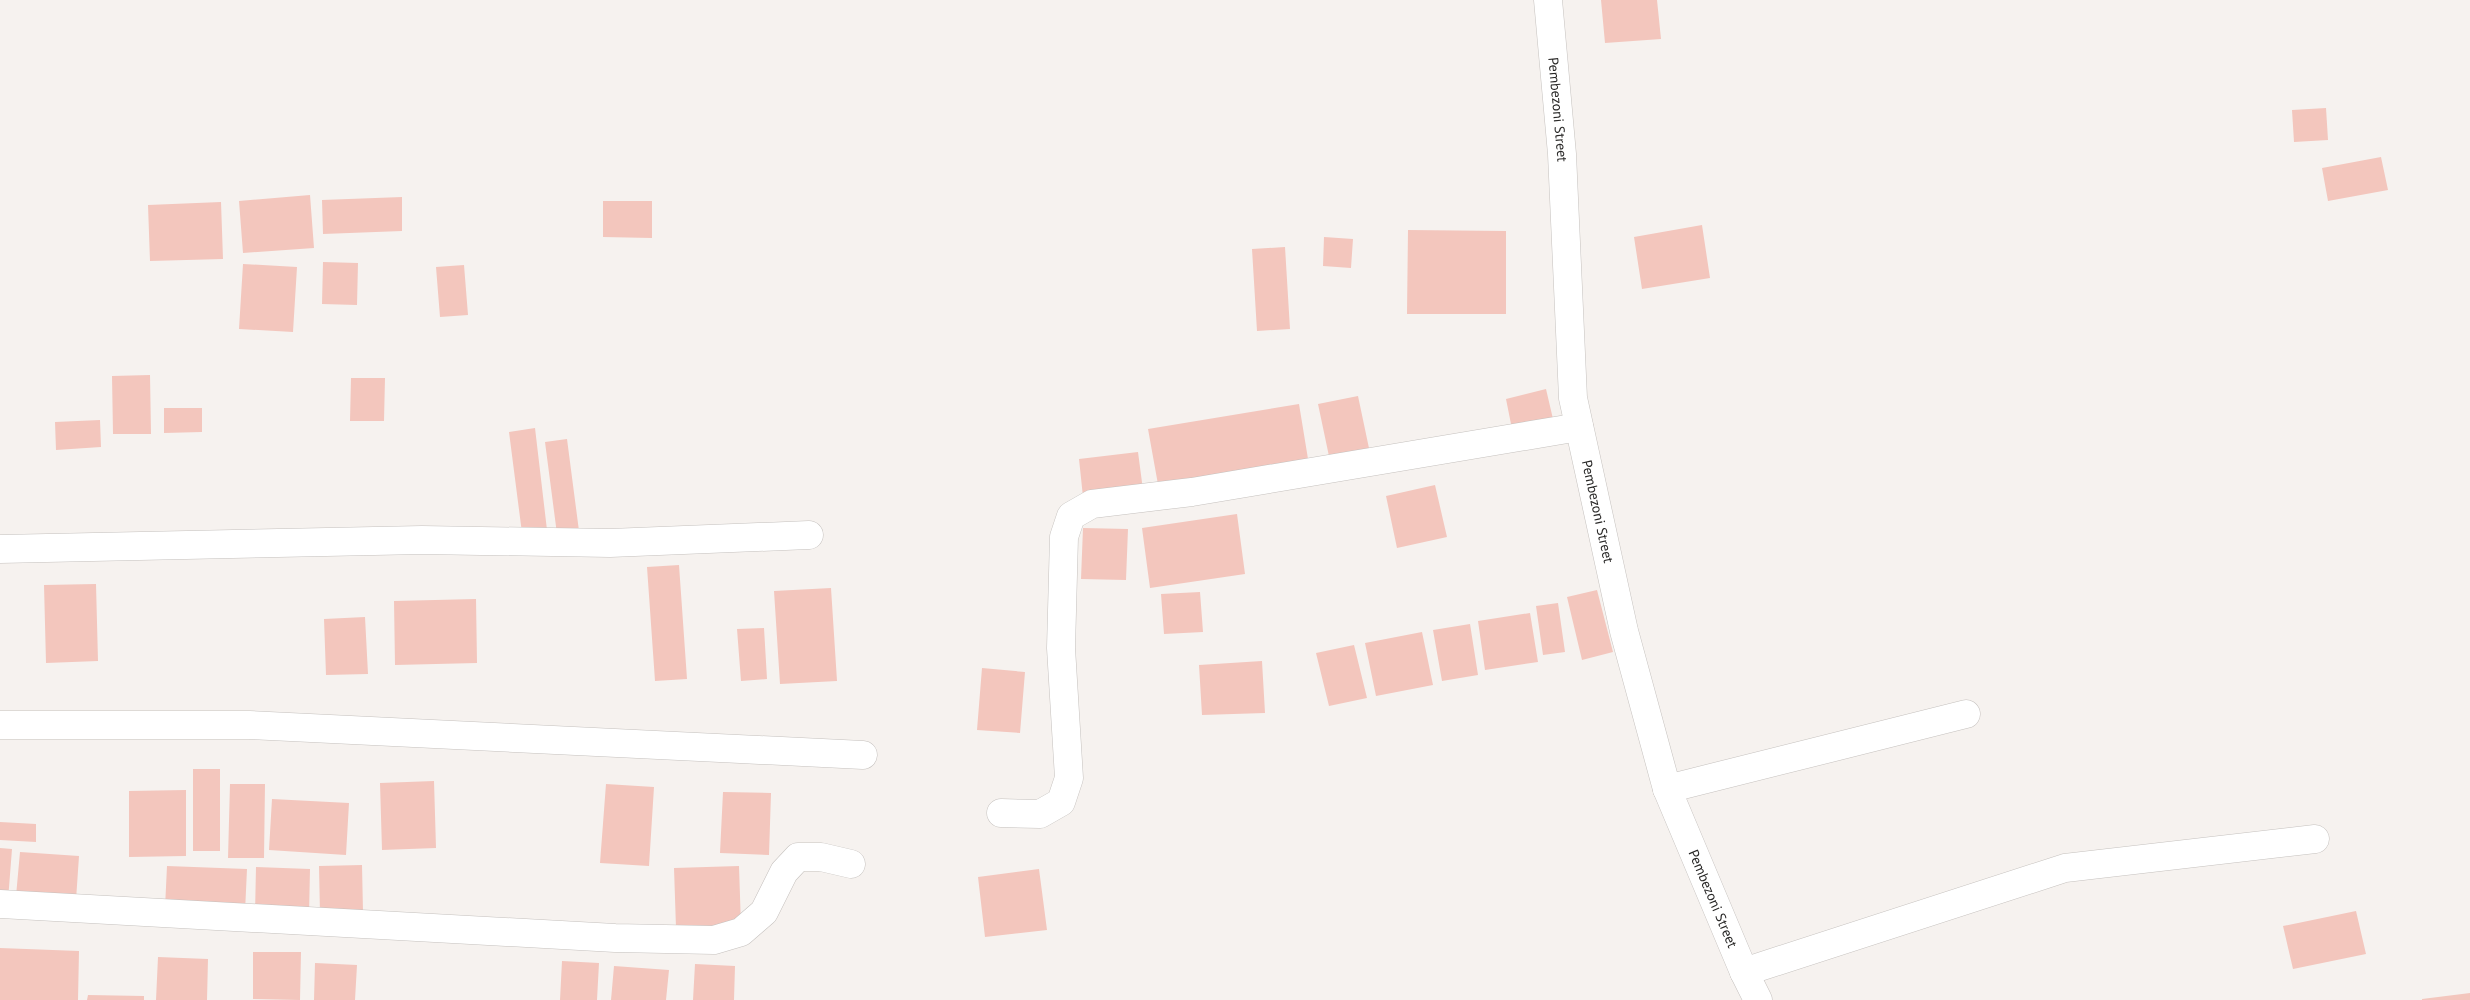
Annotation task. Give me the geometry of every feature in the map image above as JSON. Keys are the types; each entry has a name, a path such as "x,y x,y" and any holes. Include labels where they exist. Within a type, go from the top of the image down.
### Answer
{"street":[{"name":"Pembezoni Street","path":"1548,0 1562,154 1572,398 1624,630 1668,789 1744,972 1758,1000"},
{"path":"1001,813 1040,814 1061,802 1068,778 1061,648 1064,537 1072,516 1092,504 1192,492 1579,427"},
{"path":"0,549 422,540 610,543 808,535"},
{"path":"1668,789 1966,714"},
{"path":"0,725 249,725 863,755"},
{"path":"1744,972 2065,868 2315,840"},
{"path":"0,904 614,938 714,940 741,932 764,912 784,872 798,857 821,856 851,864"}],"building":[{"path":"1601,0 1657,0 1661,39 1605,43"},
{"path":"2326,108 2328,140 2294,142 2292,110"},
{"path":"2381,157 2388,190 2328,201 2322,168"},
{"path":"310,195 314,248 243,253 239,201"},
{"path":"402,197 402,231 323,234 322,200"},
{"path":"603,201 652,201 652,238 603,237"},
{"path":"221,202 223,259 150,261 148,205"},
{"path":"1702,225 1710,278 1642,289 1634,237"},
{"path":"1408,230 1506,231 1506,314 1407,314"},
{"path":"1324,237 1353,239 1351,268 1323,266"},
{"path":"1285,247 1290,329 1257,331 1252,249"},
{"path":"323,262 358,263 357,305 322,304"},
{"path":"243,264 297,267 293,332 239,329"},
{"path":"464,265 468,315 440,317 436,267"},
{"path":"150,375 151,434 113,434 112,376"},
{"path":"351,378 385,378 384,421 350,421"},
{"path":"1546,389 1553,419 1512,429 1506,399"},
{"path":"1358,396 1370,453 1330,461 1318,404"},
{"path":"1299,404 1309,465 1159,490 1148,429"},
{"path":"164,408 202,408 202,432 164,433"},
{"path":"100,420 101,447 56,450 55,422"},
{"path":"535,428 547,530 522,533 509,432"},
{"path":"567,439 579,531 557,534 545,442"},
{"path":"1138,452 1143,490 1083,497 1079,459"},
{"path":"1435,485 1447,537 1397,548 1386,496"},
{"path":"1237,514 1245,574 1150,588 1142,528"},
{"path":"1083,528 1128,529 1126,580 1081,579"},
{"path":"679,565 687,679 655,681 647,567"},
{"path":"96,584 98,661 46,663 44,585"},
{"path":"831,588 837,681 780,684 774,591"},
{"path":"1597,590 1613,652 1582,660 1567,597"},
{"path":"1200,592 1203,632 1164,634 1161,594"},
{"path":"476,599 477,663 395,665 394,601"},
{"path":"1558,603 1565,652 1543,655 1536,606"},
{"path":"1530,613 1538,662 1485,670 1478,621"},
{"path":"365,617 368,674 326,675 324,619"},
{"path":"1470,624 1478,675 1442,681 1433,630"},
{"path":"764,628 767,679 741,681 737,629"},
{"path":"1422,632 1433,685 1376,696 1365,643"},
{"path":"1354,645 1367,698 1329,706 1316,653"},
{"path":"1262,661 1265,713 1202,715 1199,665"},
{"path":"982,668 1025,672 1020,733 977,730"},
{"path":"193,769 220,769 220,851 193,851"},
{"path":"434,781 436,848 382,850 380,783"},
{"path":"230,784 265,784 264,858 228,858"},
{"path":"606,784 654,787 649,866 600,863"},
{"path":"186,790 186,856 129,857 129,791"},
{"path":"723,792 771,793 769,855 720,853"},
{"path":"272,799 349,803 346,855 269,850"},
{"path":"0,822 36,824 36,842 0,840"},
{"path":"0,848 12,849 8,900 0,899"},
{"path":"20,852 79,856 76,900 16,896"},
{"path":"362,865 363,912 320,914 319,866"},
{"path":"167,866 247,869 245,912 165,908"},
{"path":"739,866 741,926 676,928 674,868"},
{"path":"256,867 310,869 309,915 255,914"},
{"path":"1039,869 1047,930 985,937 978,877"},
{"path":"2356,911 2366,954 2293,969 2283,926"},
{"path":"0,948 79,951 78,1000 0,1000"},
{"path":"253,952 301,952 300,1000 253,999"},
{"path":"158,957 208,959 207,1000 156,1000"},
{"path":"562,961 599,963 597,1000 560,1000"},
{"path":"315,963 357,965 355,1000 314,1000"},
{"path":"695,964 735,966 734,1000 693,1000"},
{"path":"614,966 669,970 666,1000 611,1000"},
{"path":"2470,993 2470,1000 2422,1000 2422,999"},
{"path":"88,995 144,996 144,1000 87,1000"}]}
